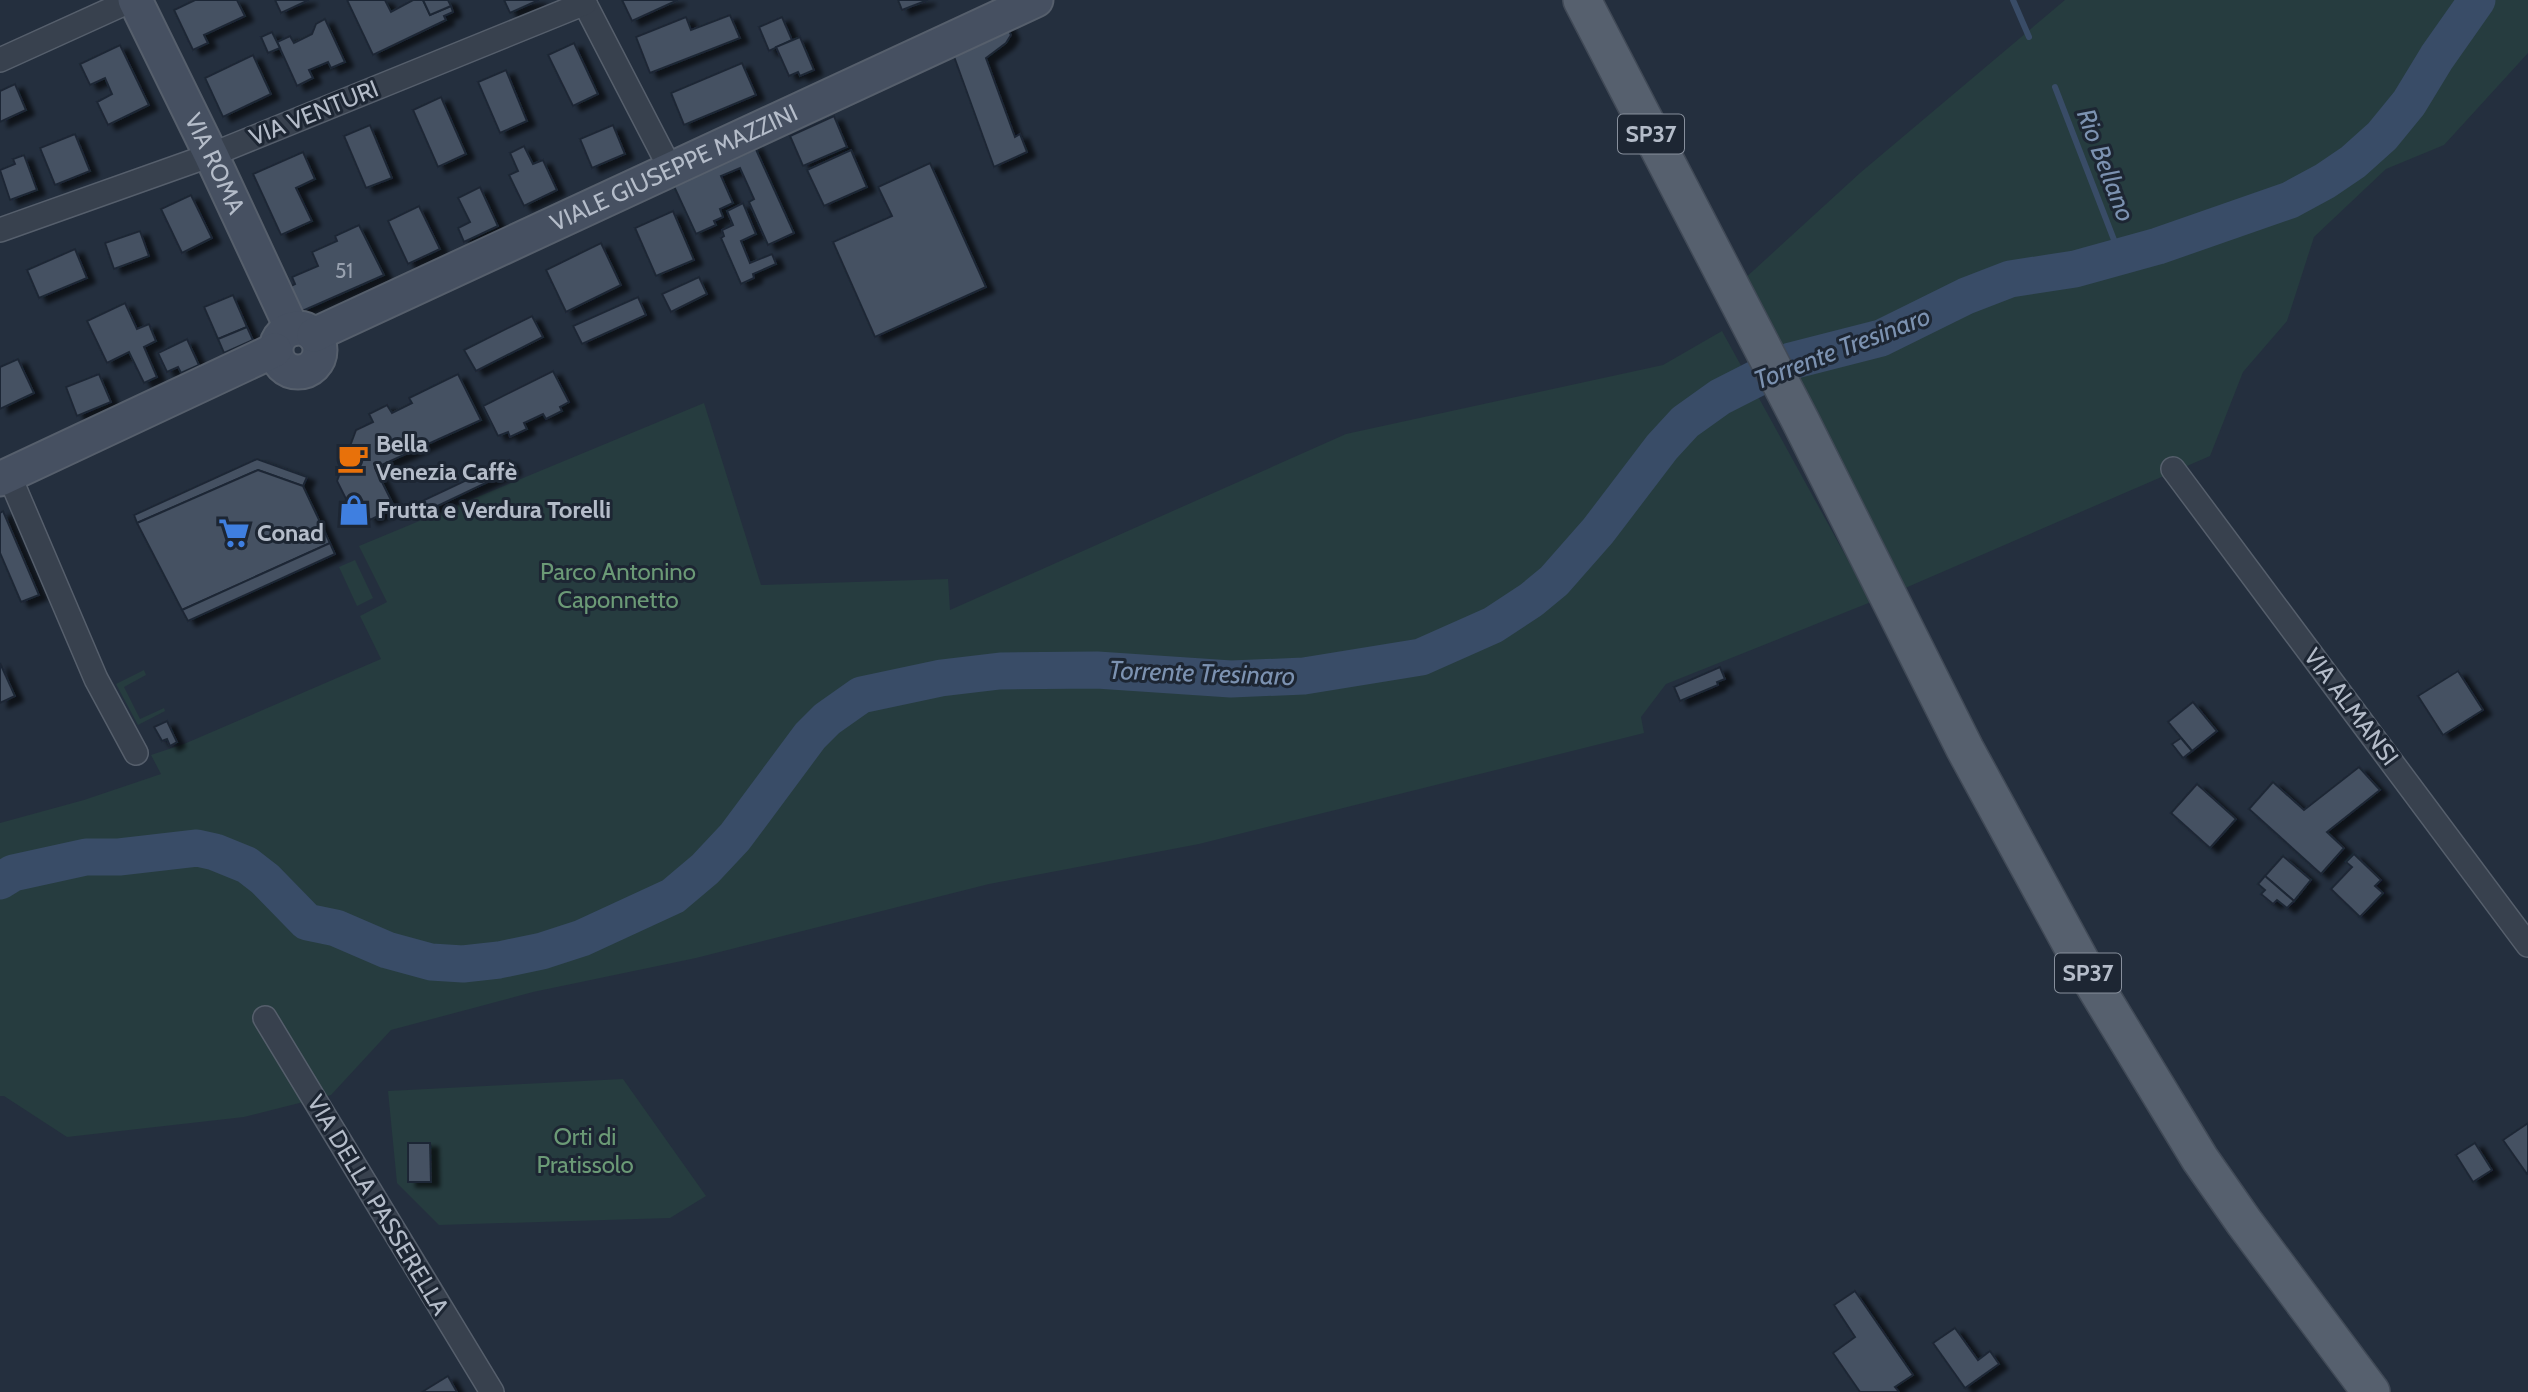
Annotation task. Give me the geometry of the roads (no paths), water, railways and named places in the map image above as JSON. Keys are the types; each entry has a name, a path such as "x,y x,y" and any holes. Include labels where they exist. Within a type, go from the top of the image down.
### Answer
{"main road":[{"name":"SP37","path":"1582,0 1801,422 2004,824 2087,973 2200,1159 2371,1391"}],"street":[{"path":"0,60 133,0"},
{"name":"VIA ROMA","path":"133,0 211,155 294,338"},
{"name":"VIALE GIUSEPPE MAZZINI","path":"5,477 294,338 859,83 1036,0"},
{"path":"584,2 670,168"},
{"name":"VIA VENTURI","path":"0,230 211,155 584,2"},
{"name":"VIA ALMANSI","path":"2173,469 2528,945"},
{"path":"5,477 96,679 136,753"},
{"name":"VIA DELLA PASSERELLA","path":"265,1018 492,1392"}],"waterway":[{"name":"Rio Bellano","path":"2013,0 2029,37"},
{"name":"Torrente Tresinaro","path":"0,881 13,873 86,857 119,857 197,848 247,865 265,879 307,922 336,928 387,950 431,962 463,964 499,960 542,951 582,938 673,896 705,869 735,837 810,736 827,719 861,695 941,678 1000,671 1097,670 1231,679 1304,676 1421,657 1493,625 1554,581 1598,531 1662,447 1685,422 1720,397 1791,361 1881,338 1966,296 2010,279 2075,269 2158,246 2290,200 2325,181 2353,162 2382,136 2409,103 2477,0"},
{"name":"Rio Bellano","path":"2055,87 2121,258"}],"place":[{"name":"Bella Venezia Caffè","path":"353,458"},
{"name":"Frutta e Verdura Torelli","path":"354,510"},
{"name":"Conad","path":"234,533"}],"park label":[{"name":"Parco Antonino Caponnetto","path":"618,586"},
{"name":"Orti di Pratissolo","path":"585,1151"}]}
